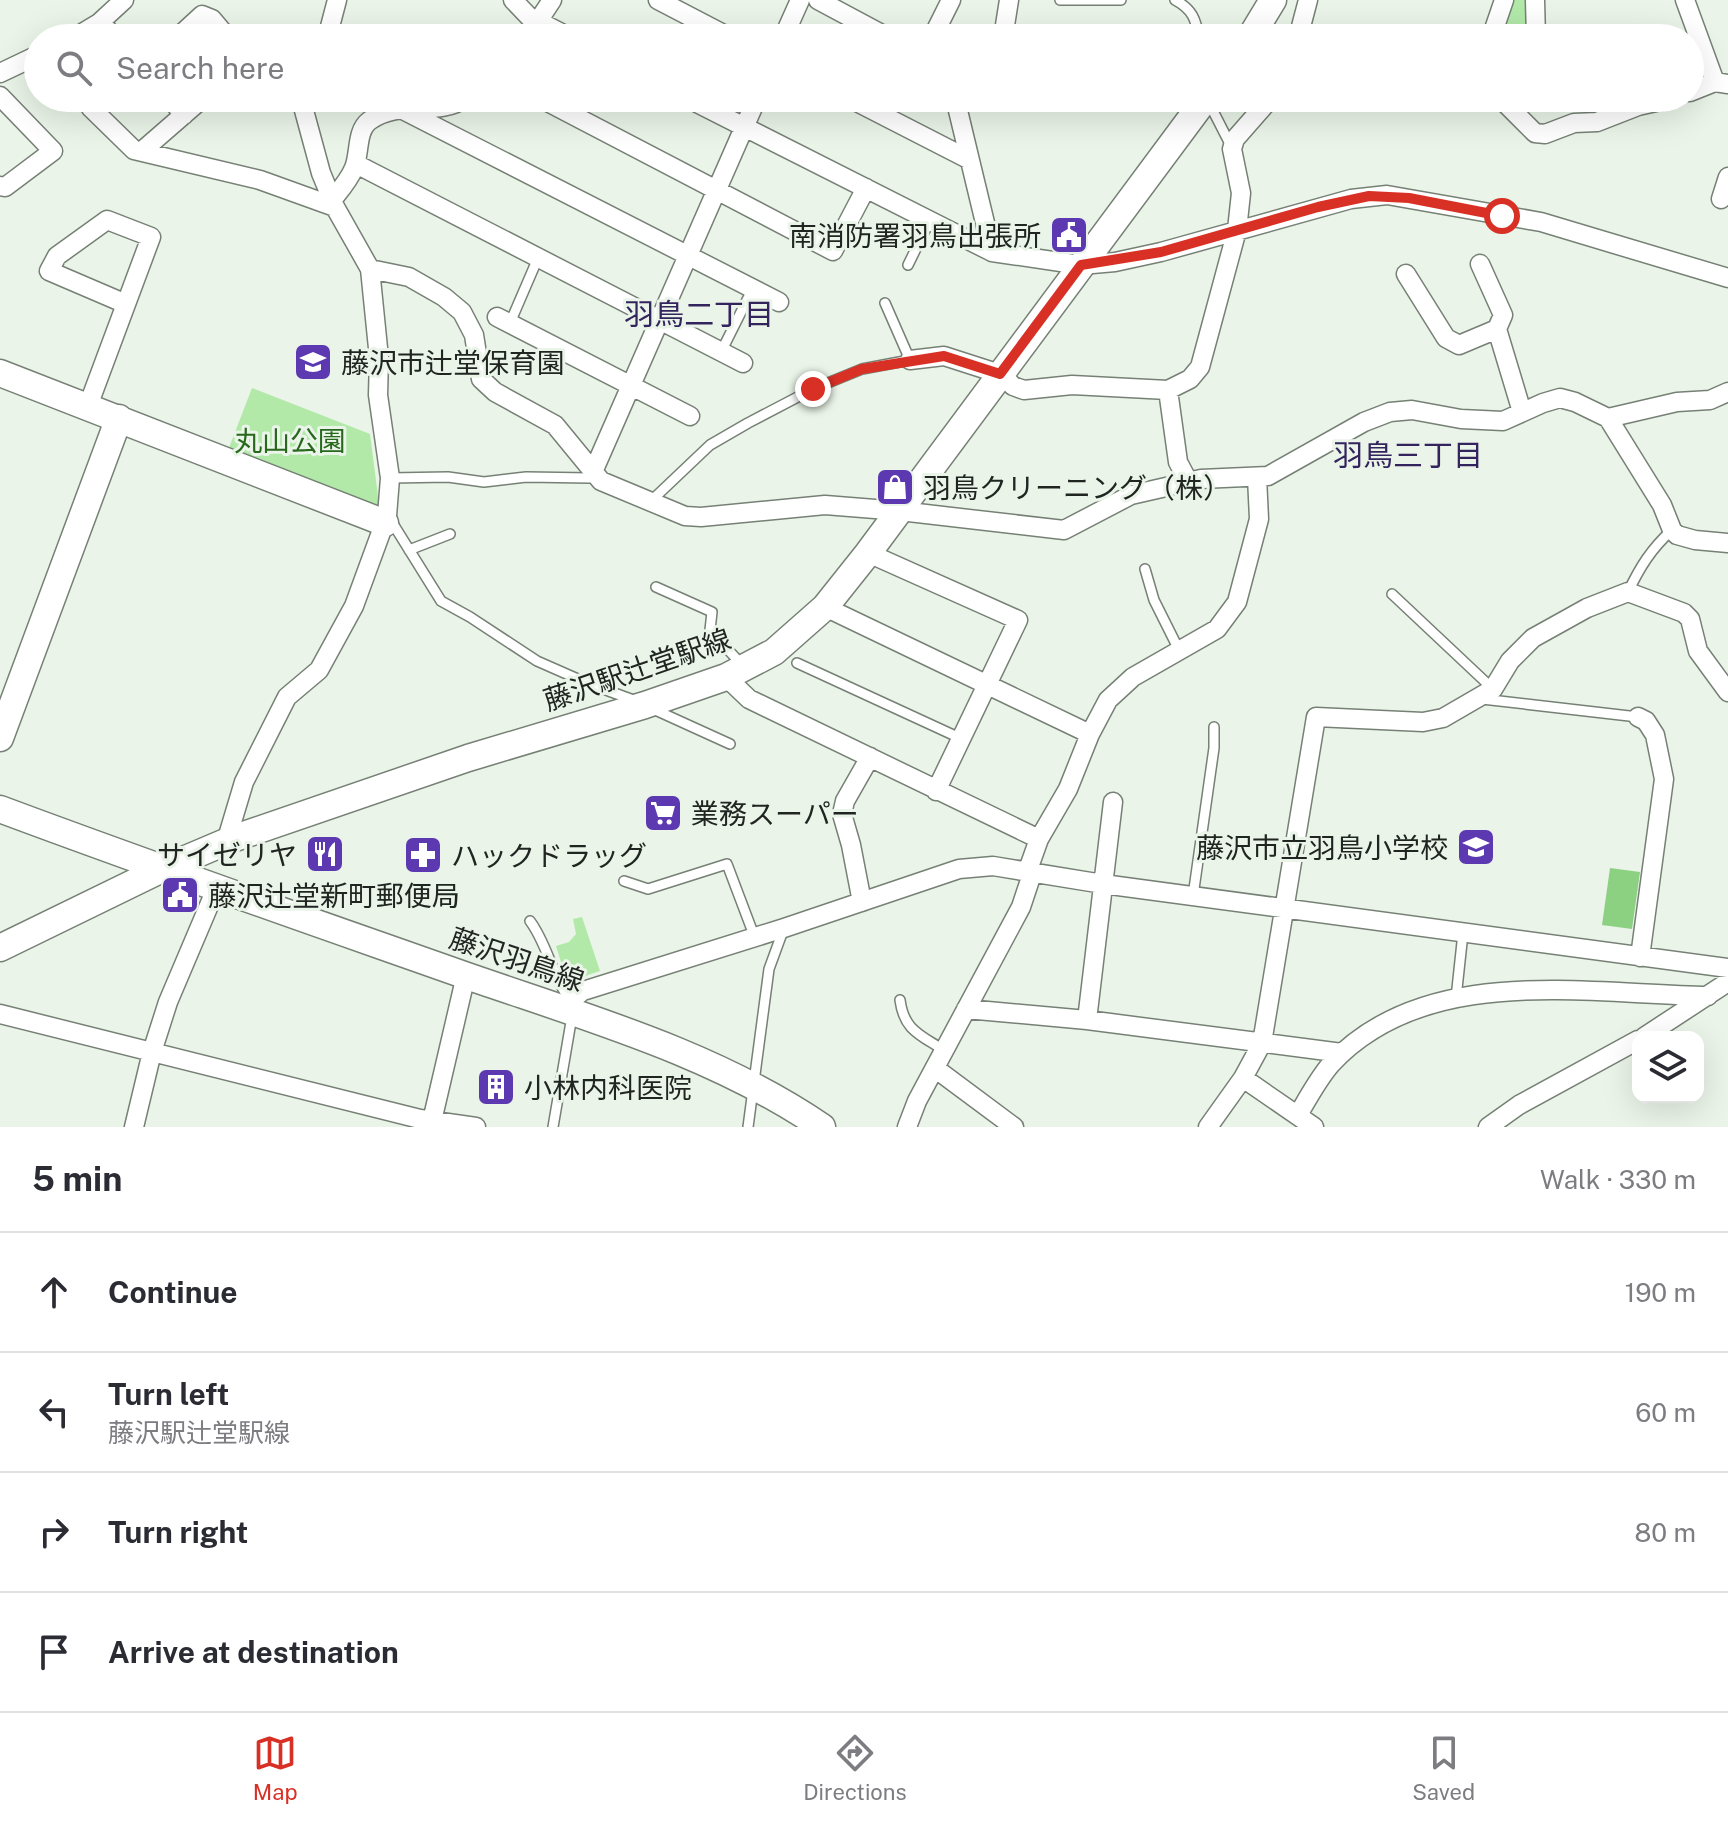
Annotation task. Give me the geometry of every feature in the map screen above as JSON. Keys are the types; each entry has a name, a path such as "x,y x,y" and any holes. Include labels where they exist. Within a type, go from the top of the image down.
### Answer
{"street":[{"path":"99,23 124,0"},
{"path":"331,24 337,0"},
{"path":"513,0 530,24"},
{"path":"536,24 552,0"},
{"path":"658,0 704,24"},
{"path":"789,24 800,0"},
{"path":"818,0 863,24"},
{"path":"939,24 951,0"},
{"path":"1005,24 1009,0"},
{"path":"1258,24 1273,0"},
{"path":"1302,24 1308,0"},
{"path":"1496,24 1504,0"},
{"path":"1535,0 1536,24"},
{"path":"1685,0 1695,24"},
{"path":"192,24 202,15 216,24"},
{"path":"1704,44 1721,83"},
{"path":"0,73 24,62"},
{"path":"0,96 53,151 5,187 0,186"},
{"path":"95,112 134,150 260,180 334,203"},
{"path":"142,151 187,112"},
{"path":"226,842 244,782 287,697 319,670 354,606 386,520 390,478 378,395 379,358 370,269 321,173 304,112"},
{"path":"334,203 356,164 360,136 368,122 390,112"},
{"path":"407,112 779,302"},
{"path":"567,112 833,251 866,188"},
{"path":"715,112 992,252 1081,265 1161,252 1351,199 1387,195 1541,222 1728,278"},
{"path":"593,472 751,112"},
{"path":"876,112 968,159"},
{"path":"958,112 992,252"},
{"name":"藤沢駅辻堂駅線","path":"0,948 162,869 226,842 468,758 645,705 735,673 774,652 825,607 868,553 1196,112"},
{"path":"910,360 944,356 1000,374 1013,386 1024,390 1072,385 1168,390 1190,379 1200,367 1237,230 1241,193 1232,149 1235,139 1260,112"},
{"path":"1521,112 1535,133 1545,134 1574,123 1597,122 1623,112"},
{"path":"356,164 743,363"},
{"path":"1721,199 1728,177"},
{"path":"88,406 151,237 107,220 57,256 49,271 126,304"},
{"path":"1480,264 1503,315 1497,329 1522,412"},
{"path":"370,269 409,277 444,297 462,312 474,335 481,379 495,392 555,425 601,481 685,516 825,505 1064,530 1131,495 1201,479 1268,476 1364,422 1390,412 1412,410 1461,419 1503,421 1560,398 1608,418 1677,535 1728,543"},
{"path":"1406,274 1446,338 1459,345 1497,329"},
{"path":"504,320 690,416"},
{"path":"0,373 386,520"},
{"path":"1168,390 1178,462 1189,483"},
{"path":"1608,418 1677,402 1710,400 1728,392"},
{"path":"0,738 119,418"},
{"path":"907,1127 917,1101 1021,907 1032,874 1029,867 1039,839 1068,789 1090,734 1108,700 1133,677 1217,629 1237,602 1259,519 1257,477"},
{"path":"868,553 1018,620 936,791"},
{"path":"1208,1127 1243,1078 1262,1043 1316,717 1433,722 1486,694 1510,661 1533,638 1587,608 1628,592 1684,613 1690,619 1698,651 1728,692"},
{"path":"825,607 1090,734"},
{"path":"735,673 749,699 1039,839"},
{"path":"1638,717 1646,721 1655,735 1664,779 1640,957"},
{"path":"862,902 842,814 845,801 870,757"},
{"path":"1087,1020 1113,802"},
{"name":"藤沢羽鳥線","path":"0,809 216,889 568,1007 753,1084 822,1127"},
{"path":"568,1007 583,991 755,938 959,869 993,866 1103,884 1728,968"},
{"path":"134,1127 152,1052 173,988 216,889"},
{"path":"423,1122 466,975"},
{"path":"1653,1031 1728,982"},
{"path":"1294,1121 1329,1067 1342,1053 1361,1036 1389,1019 1420,1007 1456,998 1556,989 1708,996"},
{"path":"966,1009 1087,1020 1342,1053"},
{"path":"0,1014 423,1122 476,1127"},
{"path":"1488,1127 1510,1110 1632,1043"},
{"path":"936,1069 1014,1127"},
{"path":"1243,1078 1294,1121 1314,1127"}],"lane":[{"path":"1060,0 1121,0"},
{"path":"1175,0 1192,12 1194,24"},
{"path":"1214,112 1232,149"},
{"path":"908,265 930,220"},
{"path":"504,320 538,258"},
{"path":"721,352 753,288"},
{"path":"651,501 710,445 748,423 862,369 910,360 885,303"},
{"path":"390,478 448,477 484,482 526,477 590,478 593,472"},
{"path":"386,520 441,601 537,661 587,683 628,696 730,744"},
{"path":"1628,592 1643,561 1672,530"},
{"path":"409,550 450,534"},
{"path":"1145,569 1154,600 1180,651"},
{"path":"656,587 712,612 710,630 735,673"},
{"path":"1392,594 1486,694 1638,717"},
{"path":"797,663 962,739"},
{"path":"1193,896 1214,748 1214,727"},
{"path":"624,881 648,889 727,864 755,938"},
{"path":"530,921 540,935 568,1007 553,1127"},
{"path":"748,1127 769,969 784,928"},
{"path":"1456,998 1463,933"},
{"path":"900,1000 907,1025 945,1051"}],"green space":[{"path":"1509,0 1529,0 1530,24 1500,24"},
{"name":"丸山公園","path":"252,388 370,434 379,504 373,507 227,453"},
{"path":"582,917 600,971 569,988 556,946 569,942 576,934 573,919"}],"shaded area":[{"path":"1610,868 1640,872 1632,929 1602,925"}],"place":[{"name":"南消防署羽鳥出張所","path":"1069,235"},
{"name":"藤沢市辻堂保育園","path":"313,362"},
{"name":"羽鳥クリーニング（株）","path":"895,487"},
{"name":"業務スーパー","path":"663,813"},
{"name":"藤沢市立羽鳥小学校","path":"1476,847"},
{"name":"サイゼリヤ","path":"325,854"},
{"name":"ハックドラッグ","path":"423,855"},
{"name":"藤沢辻堂新町郵便局","path":"180,895"},
{"name":"小林内科医院","path":"496,1087"}],"district":[{"name":"羽鳥二丁目","path":"699,314"},
{"name":"羽鳥三丁目","path":"1408,455"}],"route":[{"path":"813,389 862,369 944,356 1000,374 1081,265 1115,262 1161,252 1318,207 1369,196 1409,198 1502,216"}]}
